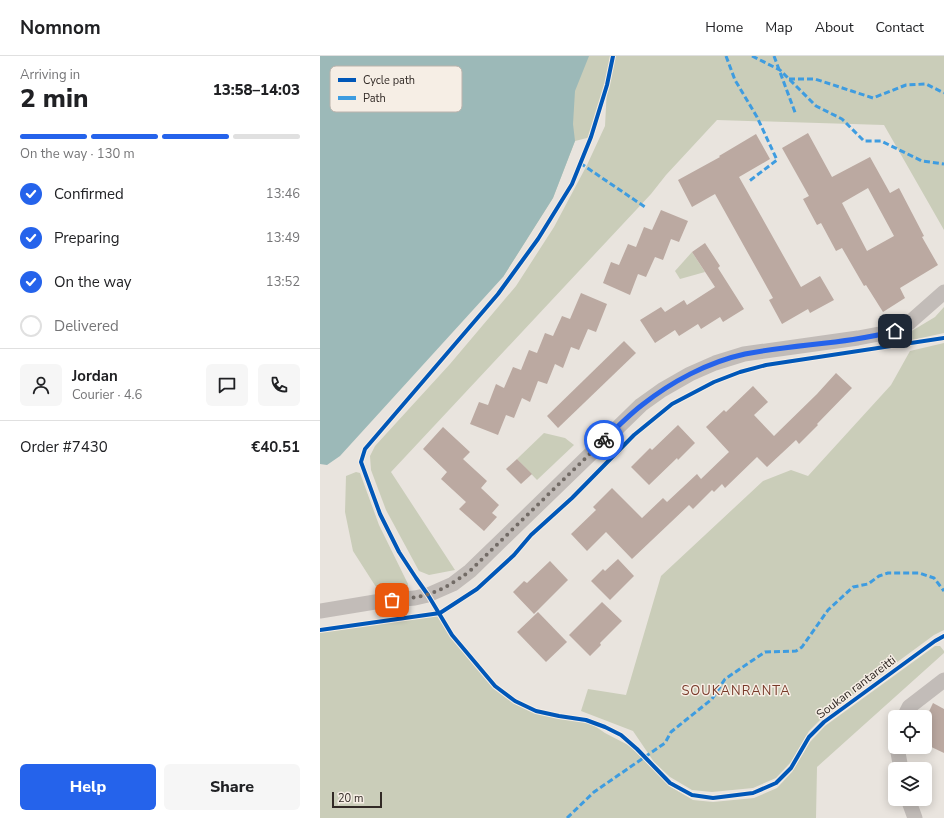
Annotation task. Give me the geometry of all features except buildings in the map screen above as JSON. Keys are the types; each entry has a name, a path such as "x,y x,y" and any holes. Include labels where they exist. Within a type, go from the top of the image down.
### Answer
{"street":[{"path":"320,611 381,601 415,598 428,595 453,584 487,555 641,405 662,390 690,374 715,363 744,354 858,338 895,331 910,322 944,292"},
{"path":"908,710 909,707 944,680"},
{"path":"911,806 915,818"}],"green space":[{"path":"492,56 944,56 944,230 884,125 717,120 666,175 651,194 391,472 455,570 429,575 419,571 386,510 371,470 370,456 375,446 450,364 516,286 554,227 587,165 605,126 607,88 591,137 575,141 553,198 503,277"},
{"path":"692,252 705,272 680,279 675,271"},
{"path":"944,307 944,333 912,340 895,341 935,317"},
{"path":"944,343 944,630 934,635 824,716 809,731 791,762 776,778 753,788 712,792 692,790 670,777 654,762 633,731 581,711 588,689 626,695 661,576 763,481 791,470 808,476 891,385 910,351"},
{"path":"544,433 565,438 574,445 537,480 517,459"},
{"path":"356,472 360,473 379,525 408,584 407,588 386,590 376,587 353,551 345,512 346,476"},
{"path":"440,613 452,635 495,686 515,701 536,711 586,720 605,733 630,746 671,787 693,800 713,802 754,798 777,788 792,772 810,742 825,726 935,646 940,646 944,653 817,767 816,818 320,818 320,630"}],"water":[{"path":"320,56 589,56 575,91 573,124 575,141 553,198 503,277 340,456 327,465 320,464"}],"marked path":[{"path":"726,56 735,80 757,117 777,160 748,182"},
{"path":"752,56 780,70 816,106 842,119 864,141 881,141 922,161 944,164"},
{"path":"774,56 796,115"},
{"path":"789,79 815,79 873,98 906,85 926,84 944,93"},
{"path":"580,163 645,207"},
{"path":"567,818 594,792 665,743 671,732 712,699 725,679 765,652 796,651 802,647 828,610 853,587 868,584 879,576 888,573 919,573 934,578 944,591"}],"cycle path":[{"name":"Soukan rantareitti","path":"613,56 607,85 591,137 572,184 538,239 498,294 365,449 361,462 380,514 399,552 428,595 452,635 495,686 515,701 536,711 586,720 621,735 670,783 692,795 713,798 753,793 776,783 791,768 809,737 824,722 944,636"},
{"path":"320,630 440,613 477,589 514,555 531,535 572,498 634,435 672,404 714,382 740,372 766,365 944,338"}],"way so far":[{"path":"392,600 428,595 453,584 470,571 520,524 604,440"}],"district":[{"name":"SOUKANRANTA","path":"736,691"}],"route":[{"path":"604,440 641,405 662,390 690,374 715,363 744,354 880,335 895,331"}]}
